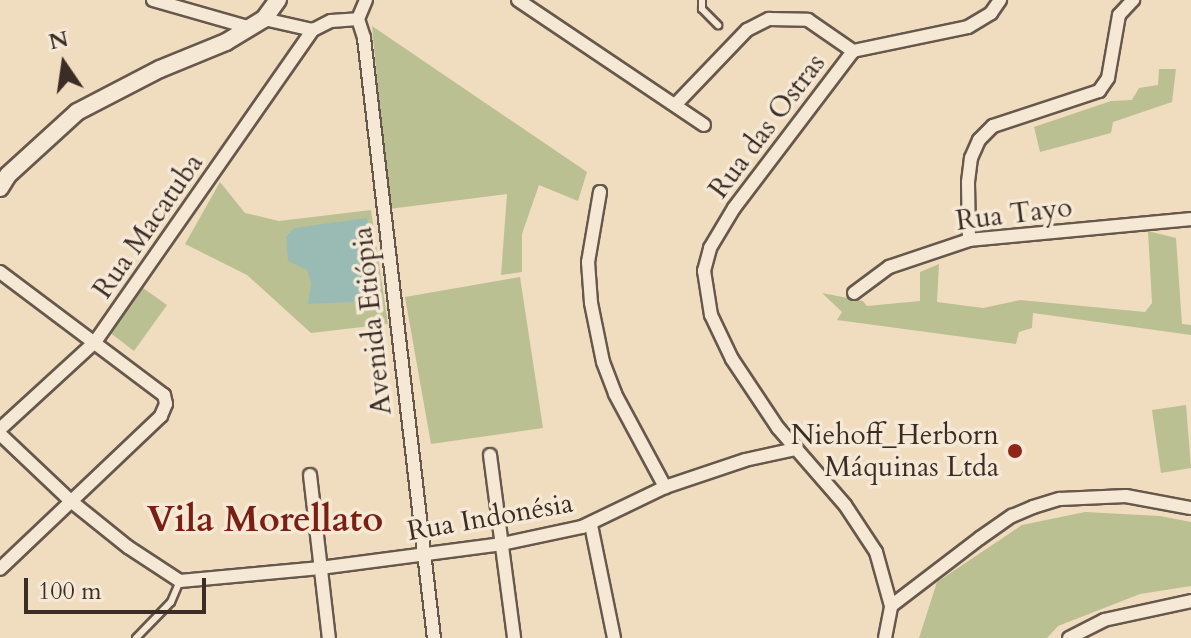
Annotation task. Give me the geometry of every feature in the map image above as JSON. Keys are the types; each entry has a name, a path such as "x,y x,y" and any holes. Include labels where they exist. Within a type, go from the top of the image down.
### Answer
{"street":[{"path":"153,0 258,23 313,30 331,21 358,19 366,0"},
{"path":"3,176 77,112 258,23 278,0"},
{"path":"518,0 704,125"},
{"name":"Rua das Ostras","path":"795,449 720,338 704,292 704,271 710,248 734,208 853,51 968,27 991,13 1000,0"},
{"path":"969,240 968,182 971,158 979,140 993,126 1099,91 1108,78 1113,30 1119,15 1133,0"},
{"name":"Avenida Etiópia","path":"358,19 364,38 434,638"},
{"path":"676,104 747,30 769,19 808,20 853,51"},
{"name":"Rua Macatuba","path":"0,431 95,342 313,30"},
{"path":"600,192 588,262 591,303 603,362 615,394 665,487"},
{"name":"Rua Tayo","path":"854,293 889,267 969,240 1191,219"},
{"path":"0,272 164,395 166,410 0,569"},
{"path":"0,431 72,502 128,547 180,581"},
{"path":"795,449 868,536 876,552 891,606 885,638"},
{"name":"Rua Indonésia","path":"180,581 320,568 502,544 591,525 665,487 745,460 795,449"},
{"path":"490,455 514,638"},
{"path":"310,475 329,638"},
{"path":"891,606 980,538 1012,516 1033,507 1060,499 1126,496 1191,508"},
{"path":"591,525 614,638"},
{"path":"1069,638 1104,620 1191,601"}],"lane":[{"path":"702,0 702,9 718,25"},
{"path":"136,638 171,602 180,581"},
{"path":"143,631 152,638"}],"green space":[{"path":"372,26 587,172 578,201 539,185 522,234 522,272 501,275 507,194 389,209"},
{"path":"1159,69 1176,69 1172,102 1113,122 1111,133 1040,152 1034,127 1111,101 1132,100 1139,88 1158,85"},
{"path":"220,182 245,213 279,221 371,210 388,324 311,333 247,275 185,244"},
{"path":"1148,231 1176,238 1182,324 1191,325 1191,335 1033,313 1032,328 1019,332 1016,344 837,320 842,312 822,293 863,301 867,306 920,301 920,272 939,264 937,302 983,308 1020,300 1145,312 1152,303"},
{"path":"520,277 543,428 431,444 405,297"},
{"path":"143,288 167,305 134,351 109,332"},
{"path":"1186,405 1191,468 1161,473 1152,410"},
{"path":"1085,512 1160,516 1191,522 1191,586 1140,594 1058,626 1047,638 919,638 937,582 1022,525"}],"water":[{"path":"367,218 376,278 353,302 308,304 311,283 307,270 288,261 286,237 294,228"}],"place":[{"name":"Niehoff_Herborn Máquinas Ltda","path":"1015,451"}],"district":[{"name":"Vila Morellato","path":"265,520"}]}
